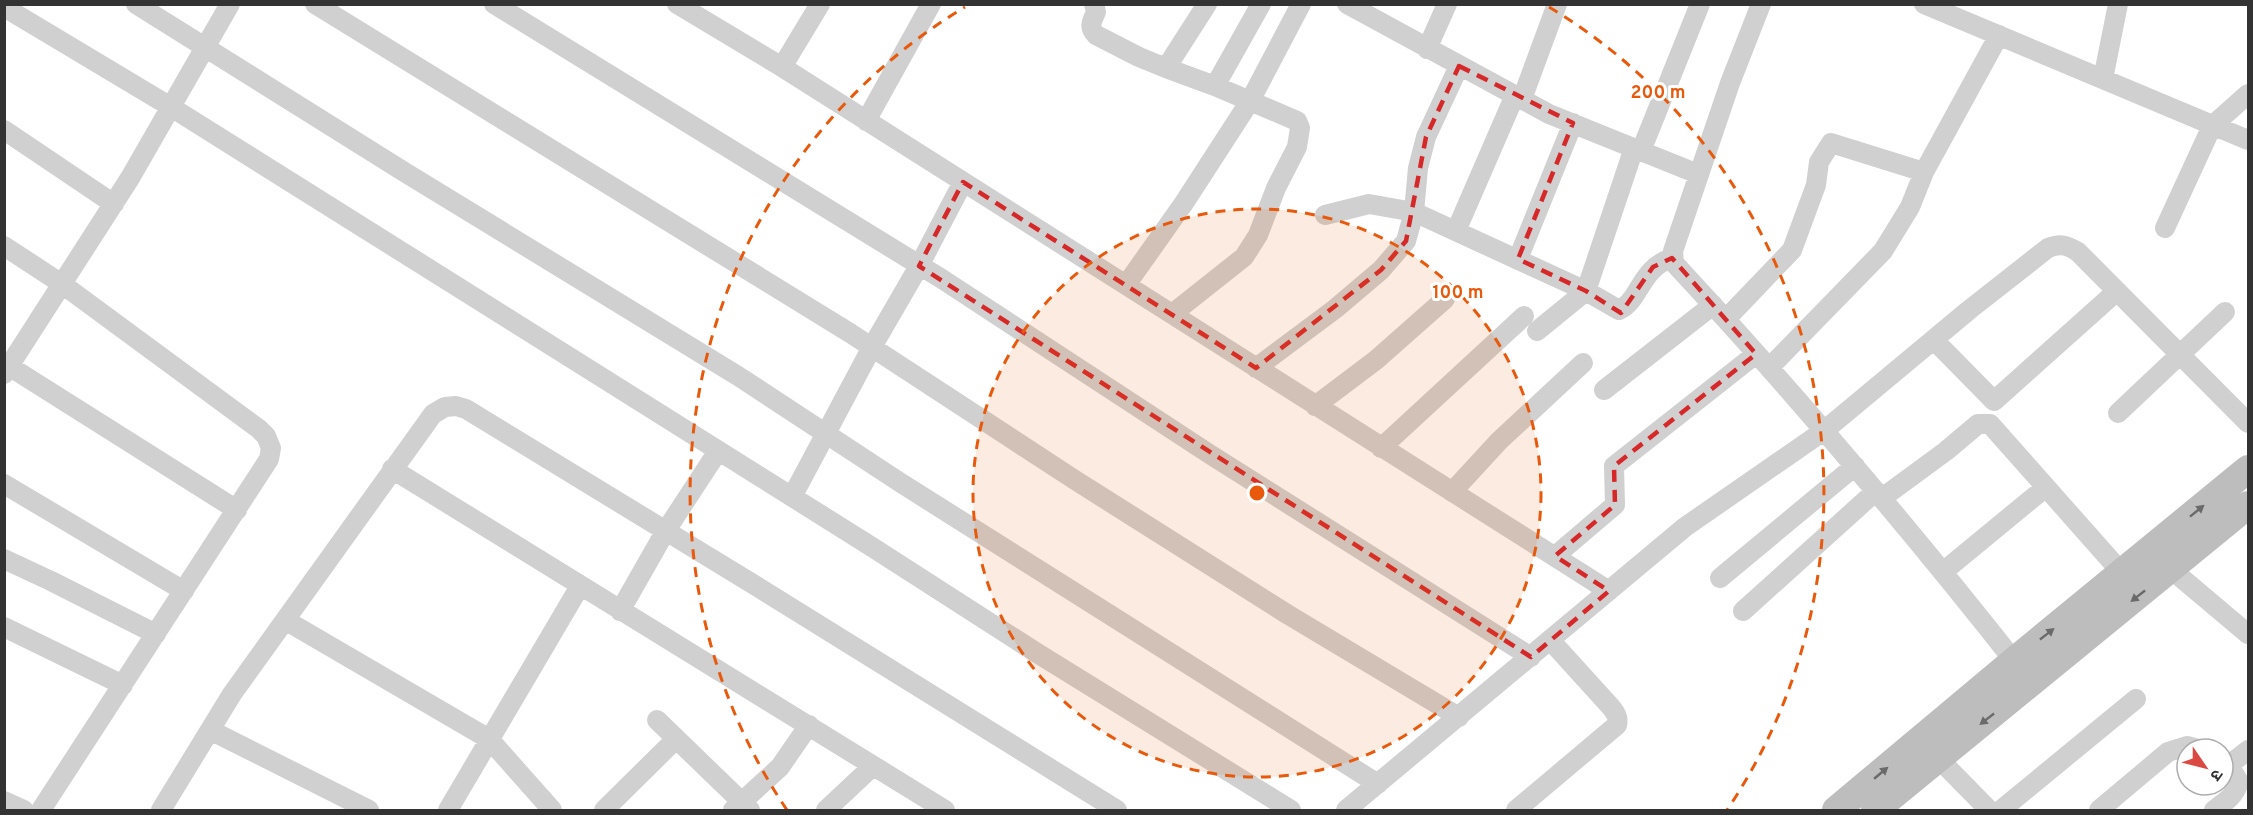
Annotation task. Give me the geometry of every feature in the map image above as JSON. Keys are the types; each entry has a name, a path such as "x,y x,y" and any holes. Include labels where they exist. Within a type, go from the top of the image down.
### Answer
{"main road":[{"path":"1836,810 2248,469"},
{"path":"1875,810 2172,570 2248,505"}],"street":[{"path":"136,4 406,173 738,376 826,435 1378,784"},
{"path":"230,4 114,204 6,368 237,510"},
{"path":"315,4 872,347 1287,614 1459,717"},
{"path":"494,4 919,266 1211,455 1531,657"},
{"path":"677,4 782,67 1609,591"},
{"path":"782,67 820,4"},
{"path":"866,121 931,4"},
{"path":"1094,4 1096,12 1091,29 1096,35 1139,57 1297,120 1300,128 1297,147 1276,188 1258,235 1244,256 1172,314"},
{"path":"1166,68 1207,4"},
{"path":"1215,86 1260,4"},
{"path":"1126,285 1184,203 1250,101 1300,4"},
{"path":"1347,4 1518,97 1573,123 1698,174"},
{"path":"1428,49 1447,4"},
{"path":"1456,231 1518,97 1557,4"},
{"path":"1381,448 1531,324 1587,291 1638,150 1700,4"},
{"path":"1761,4 1698,174 1672,258 1674,263 1825,430 1944,571 2032,684"},
{"path":"1924,4 2248,140"},
{"path":"2103,79 2118,4"},
{"path":"4,7 171,107 792,497 1037,654 1291,810"},
{"path":"1555,556 1615,505 1614,466 1763,361 1883,251 1910,207 1924,172 1999,35"},
{"path":"1256,368 1335,309 1380,270 1406,241 1414,212 1419,168 1426,137 1459,66"},
{"path":"2165,228 2212,126 2248,94"},
{"path":"1518,259 1573,123"},
{"path":"4,130 114,204"},
{"path":"1604,390 1719,312 1792,250 1816,185 1819,162 1831,143 1924,172"},
{"path":"792,497 963,182"},
{"path":"1325,215 1369,204 1414,212 1587,291 1614,309 1623,308 1653,267 1672,258"},
{"path":"1346,810 1685,527 1825,430 2048,248 2057,244 2068,245 2078,252 2248,423"},
{"path":"4,246 62,284 266,436 271,448 269,459 237,510 41,810"},
{"path":"1934,340 1994,401 2117,291"},
{"path":"1315,406 1376,360 1445,299"},
{"path":"2118,413 2225,312"},
{"path":"1452,492 1499,441 1583,363"},
{"path":"160,810 232,694 392,469 433,414 445,406 456,406 466,409 1117,810"},
{"path":"1743,611 1879,494 1946,452 1978,424 1985,423 1995,428 2122,573"},
{"path":"620,611 665,532 718,451"},
{"path":"1720,578 1855,466"},
{"path":"392,469 945,810"},
{"path":"4,484 184,591"},
{"path":"1944,571 2046,487"},
{"path":"4,559 51,580 156,634"},
{"path":"2172,570 2248,634"},
{"path":"448,810 580,586"},
{"path":"285,620 489,739 552,810"},
{"path":"4,627 123,685"},
{"path":"1516,810 1618,722 1617,715 1610,706 1551,640"},
{"path":"2001,810 2136,699"},
{"path":"657,720 742,808 780,766 809,725"},
{"path":"210,730 369,810"},
{"path":"604,810 675,740"},
{"path":"2098,810 2168,752 2175,750"},
{"path":"2235,758 2248,750"},
{"path":"1938,758 1989,810"},
{"path":"826,810 873,766"},
{"path":"2235,776 2239,782 2235,792"},
{"path":"2214,810 2231,797"},
{"path":"4,801 24,810"}],"highlighted area":[{"path":"1459,66 1573,123 1518,259 1586,291 1621,313 1653,267 1672,258 1756,354 1614,466 1615,505 1555,556 1609,591 1531,657 919,266 963,182 1256,368 1381,270 1406,241 1426,137"}]}
